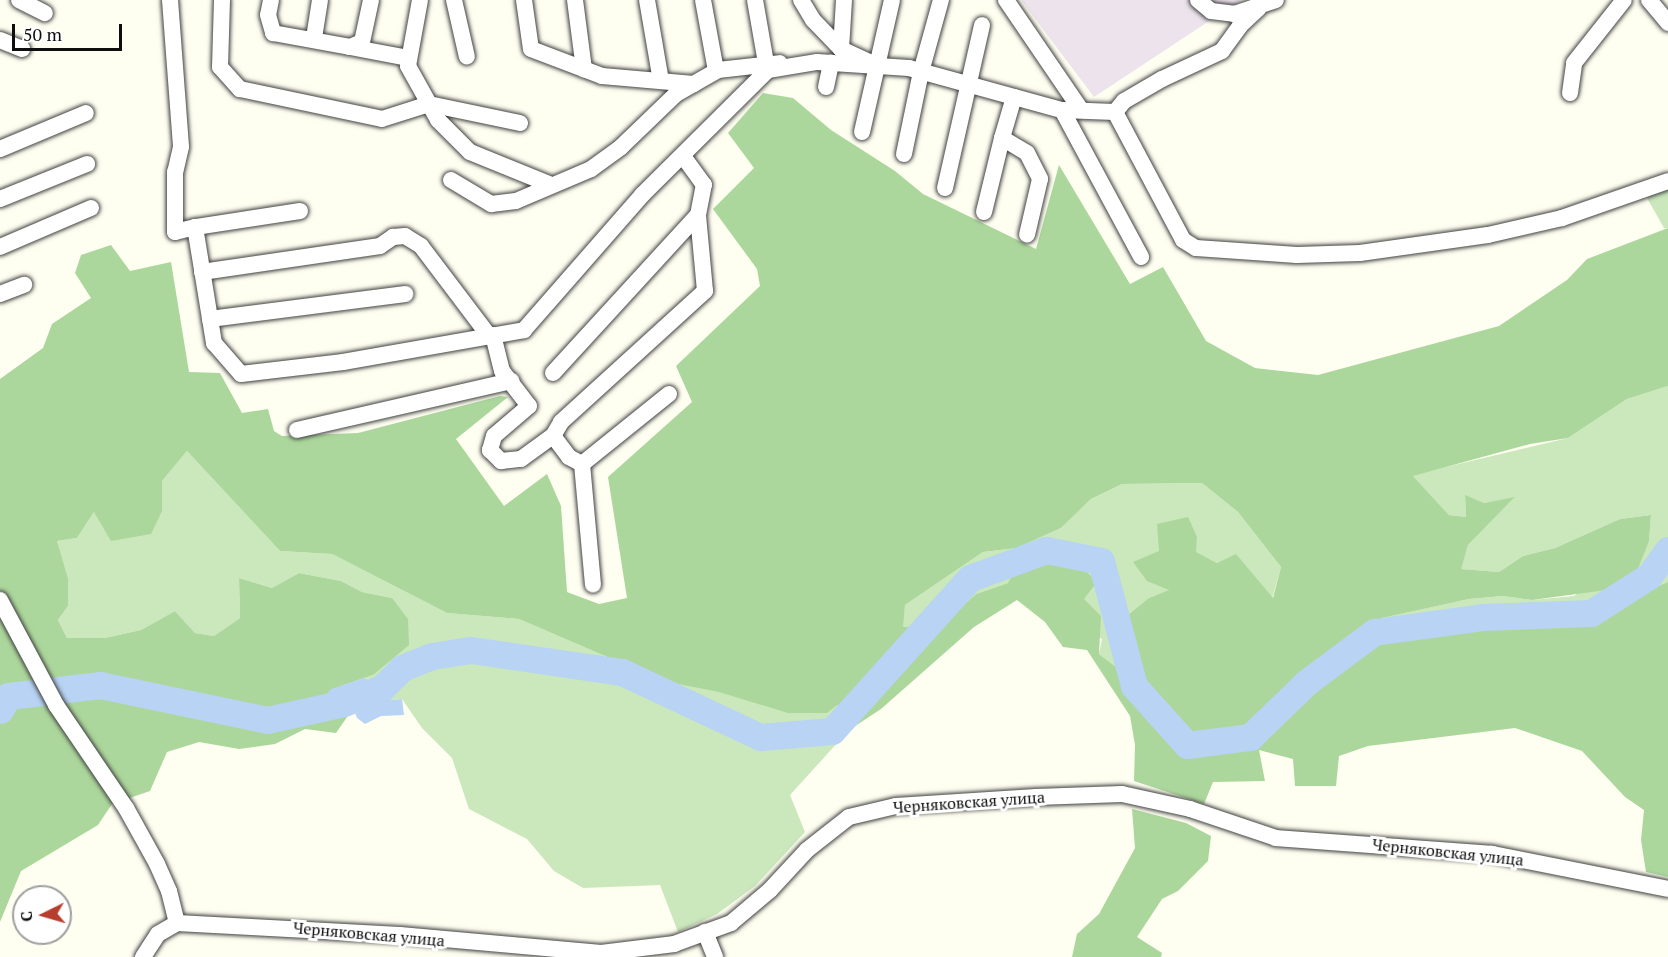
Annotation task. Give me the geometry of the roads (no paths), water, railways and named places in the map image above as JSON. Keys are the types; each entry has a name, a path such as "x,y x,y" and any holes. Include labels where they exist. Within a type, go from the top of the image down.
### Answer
{"street":[{"path":"20,0 45,13"},
{"path":"170,0 182,147 175,172 175,232 195,226 300,211"},
{"path":"222,0 219,67 240,89 382,119 429,104 520,123"},
{"path":"271,0 268,15 273,33 314,38 409,58"},
{"path":"314,38 320,0"},
{"path":"350,46 362,42 371,0"},
{"path":"420,0 408,66 438,120 470,152 549,184"},
{"path":"454,0 467,57"},
{"path":"524,0 531,49 602,76 694,84"},
{"path":"575,0 584,69"},
{"path":"647,0 661,81"},
{"path":"703,0 716,71"},
{"path":"755,0 766,63"},
{"path":"801,0 813,20 841,49 875,65"},
{"path":"841,49 844,0"},
{"path":"862,132 875,65 892,0"},
{"path":"904,154 921,72 941,0"},
{"path":"1005,0 1081,110"},
{"path":"1198,0 1211,11 1234,14 1259,8 1276,0"},
{"path":"1570,93 1574,63 1624,0"},
{"path":"1649,0 1668,23"},
{"path":"1115,112 1124,101 1162,79 1222,51 1259,8"},
{"path":"945,188 982,25"},
{"path":"0,40 22,49"},
{"path":"195,226 214,343 241,375 343,362 524,330 642,195 768,70 824,62"},
{"path":"824,62 826,87"},
{"path":"451,180 491,204 516,201 549,184 591,169 621,147 676,94 716,71 766,63 824,62 875,65 921,72 1062,110 1115,112"},
{"path":"984,213 1014,97"},
{"path":"1062,110 1142,257"},
{"path":"1115,112 1183,240 1196,248 1214,247 1297,255 1360,253 1442,241 1562,218 1668,181"},
{"path":"0,149 86,113"},
{"path":"1002,138 1027,153 1040,179 1027,235"},
{"path":"202,272 380,246 393,237 405,236 421,246 491,335 502,371 529,406 494,436 490,450 501,461 521,459 552,436 561,422 705,291 698,215 704,185 683,156"},
{"path":"0,199 87,164"},
{"path":"0,247 91,208"},
{"path":"553,374 698,215"},
{"path":"0,294 24,285"},
{"path":"210,319 405,294"},
{"path":"297,430 511,381"},
{"path":"582,464 669,394"},
{"path":"552,436 569,458 582,464"},
{"path":"582,464 593,584"},
{"path":"0,600 56,705 126,808 170,891 177,923 158,934 143,957"},
{"name":"Черняковская улица","path":"177,923 354,932 601,953 674,944 731,923 770,890 807,850 849,817 896,806 1122,794 1190,809 1276,838 1492,854 1668,889"},
{"path":"705,932 715,957"}],"water":[{"path":"364,678 378,683 391,700 402,699 404,715 381,716 365,724 357,718 349,697 324,711 317,705 331,689"}],"waterway":[{"path":"0,710 8,696 100,685 267,720 344,703 382,688 402,668 432,656 471,650 622,672 760,737 832,731 970,578 1046,550 1101,561 1134,686 1187,745 1250,737 1307,682 1374,632 1482,617 1591,613 1649,576 1668,550"}]}
